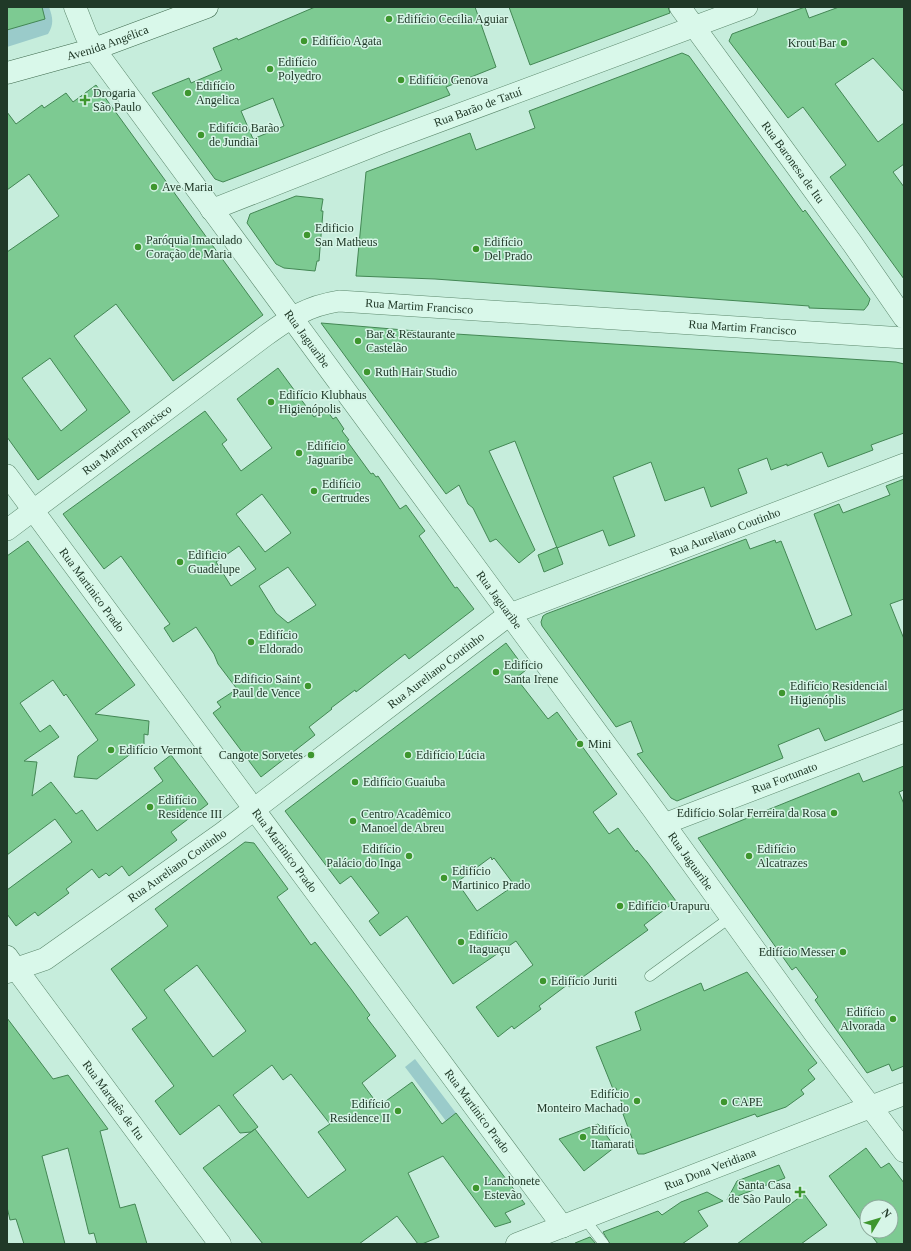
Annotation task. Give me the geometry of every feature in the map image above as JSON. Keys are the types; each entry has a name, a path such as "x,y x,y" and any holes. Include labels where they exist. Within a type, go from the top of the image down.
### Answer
{"street":[{"name":"Rua Jaguaribe","path":"75,7 83,29 94,49 211,210 510,614 870,1107 904,1151"},
{"name":"Avenida Angélica","path":"7,73 94,49 207,7"},
{"name":"Rua Baronesa de Itu","path":"680,7 904,318"},
{"name":"Rua Barão de Tatuí","path":"211,210 369,148 747,7"},
{"name":"Rua Martim Francisco","path":"7,530 291,318 306,309 322,304 339,301 904,338"},
{"name":"Rua Aureliano Coutinho","path":"10,966 45,959 254,810 486,630 510,614 904,464"},
{"name":"Rua Martinico Prado","path":"7,475 563,1227"},
{"name":"Rua Fortunato","path":"664,824 904,732"},
{"name":"Rua Marquês de Itu","path":"10,966 220,1244"},
{"name":"Rua Dona Veridiana","path":"517,1244 904,1094"}],"lane":[{"path":"650,976 731,917"},
{"path":"584,1218 604,1244"}],"shaded area":[{"path":"7,7 49,7 52,21 48,34 7,47"},
{"path":"415,1059 456,1113 446,1121 405,1067"}],"building":[{"path":"7,7 42,7 45,19 7,30"},
{"path":"315,7 475,7 496,67 446,87 450,95 223,182 215,179 152,93 189,78 191,83 222,70 213,48 237,38 238,40","holes":["273,98 284,126 253,139 241,111"]},
{"path":"509,7 668,7 670,13 530,65"},
{"path":"805,7 809,18 839,7 904,7 904,92 873,58 835,84 878,142 904,123 904,164 893,172 904,187 904,279 830,177 846,165 803,107 788,118 729,41 732,34"},
{"path":"682,53 689,56 803,212 805,210 870,299 864,310 809,308 809,306 435,279 356,276 366,172 470,133 476,150 535,128 529,111"},
{"path":"96,85 263,315 173,381 116,304 74,336 130,412 38,480 7,437 7,252 59,216 29,174 7,190 7,112 16,124 42,105 44,108 66,93 73,102","holes":["50,358 87,410 61,431 22,378"]},
{"path":"296,196 323,199 321,211 323,211 319,261 317,261 315,271 284,268 276,264 247,223 250,214"},
{"path":"321,323 440,333 896,362 904,364 904,433 871,445 873,450 828,467 822,452 787,466 787,464 771,470 767,458 738,469 747,493 711,507 704,487 665,501 651,462 613,477 635,536 609,546 603,530 557,548 515,441 489,451 535,550 519,563 496,539 490,542 473,508 468,504 459,485 446,494"},
{"path":"278,368 314,417 326,409 333,419 336,417 344,429 342,431 349,440 347,441 371,474 373,473 376,477 378,476 400,509 406,505 425,531 419,536 455,588 457,587 474,609 409,659 405,654 356,692 355,690 331,708 332,709 309,727 315,735 261,777 213,713 221,707 217,702 237,689 218,664 214,654 196,627 173,642 164,628 170,624 121,556 104,569 63,514 205,411 227,440 222,444 241,471 272,448 237,399","holes":["262,494 291,533 265,552 236,514","239,546 256,569 231,586 216,562","288,567 316,605 288,623 276,613 259,586"]},
{"path":"904,479 904,599 890,604 904,639 904,709 825,741 819,728 778,745 783,758 677,801 671,798 637,754 643,752 631,721 616,727 542,626 541,622 543,616 746,539 750,549 775,540 776,543 781,541 816,630 852,615 814,514 839,504 843,513 890,495 886,486"},
{"path":"28,541 135,685 95,714 149,721 148,735 144,734 144,744 97,779 74,777 78,756 98,740 66,694 64,696 53,680 20,703 40,732 50,725 59,737 24,761 37,762 32,796 51,782 76,814 82,810 97,831 163,781 154,768 171,755 208,804 171,832 177,840 129,876 122,866 109,876 106,873 99,878 92,869 66,889 69,893 38,916 35,912 16,926 7,914 7,890 72,842 55,819 7,855 7,556"},
{"path":"557,547 563,564 544,572 538,555"},
{"path":"506,643 526,670 516,678 548,719 557,712 617,794 593,812 609,834 618,828 636,852 637,850 647,862 676,901 644,925 648,930 569,987 567,985 539,1006 541,1009 514,1029 512,1026 498,1037 476,1007 533,965 516,941 453,984 407,916 380,936 369,921 379,913 351,876 340,884 285,811","holes":["491,857 492,860 494,858 512,882 510,884 512,887 477,911 457,882"]},
{"path":"904,766 904,790 899,792 904,804 904,1066 892,1071 889,1064 867,1073 815,1000 818,997 796,967 792,970 698,838 859,773 863,782"},
{"path":"245,842 254,843 288,889 277,897 311,945 315,942 351,989 370,1015 367,1018 396,1056 362,1083 379,1106 412,1082 442,1124 456,1113 525,1204 505,1213 511,1222 495,1227 443,1156 408,1173 439,1237 422,1244 418,1244 397,1216 359,1244 263,1244 203,1168 251,1132 240,1133 219,1105 180,1135 155,1101 174,1086 132,1029 147,1018 111,969 168,926 155,909","holes":["197,965 246,1031 213,1057 164,990","272,1065 283,1080 291,1074 330,1124 318,1132 346,1170 308,1198 255,1129 258,1127 233,1095"]},
{"path":"747,972 817,1063 808,1070 815,1079 801,1090 804,1094 786,1107 757,1117 755,1114 644,1154 638,1154 623,1114 626,1113 616,1088 613,1089 596,1047 641,1030 635,1012 701,983 704,991"},
{"path":"7,1018 53,1079 68,1075 108,1129 100,1131 120,1208 135,1204 147,1244 97,1244 94,1233 89,1234 68,1148 42,1156 65,1244 24,1244 16,1219 10,1220 7,1207"},
{"name":"Edifício Itamarati","path":"598,1124 615,1147 584,1171 559,1139"},
{"path":"866,1148 881,1168 889,1163 904,1183 904,1244 878,1244 874,1239 899,1239 899,1199 859,1199 859,1218 829,1176"},
{"path":"779,1165 785,1178 727,1200 737,1181"},
{"path":"707,1192 723,1201 698,1211 708,1226 682,1244 610,1244 603,1232 658,1211 662,1215 681,1202"},
{"path":"804,1194 827,1225 801,1244 737,1244"},
{"path":"590,1237 596,1244 575,1244 575,1243"}],"place":[{"name":"Edifício Cecilia Aguiar","path":"389,19"},
{"name":"Edifício Agata","path":"304,41"},
{"name":"Krout Bar","path":"844,43"},
{"name":"Edifício Polyedro","path":"270,69"},
{"name":"Edifício Genova","path":"401,80"},
{"name":"Edifício Angelica","path":"188,93"},
{"name":"Drogaria São Paulo","path":"85,100"},
{"name":"Edifício Barão de Jundiai","path":"201,135"},
{"name":"Ave Maria","path":"154,187"},
{"name":"Edificio San Matheus","path":"307,235"},
{"name":"Paróquia Imaculado Coração de Maria","path":"138,247"},
{"name":"Edifício Del Prado","path":"476,249"},
{"name":"Bar & Restaurante Castelão","path":"358,341"},
{"name":"Ruth Hair Studio","path":"367,372"},
{"name":"Edifício Klubhaus Higienópolis","path":"271,402"},
{"name":"Edifício Jaguaribe","path":"299,453"},
{"name":"Edifício Gertrudes","path":"314,491"},
{"name":"Edificio Guadelupe","path":"180,562"},
{"name":"Edifício Eldorado","path":"251,642"},
{"name":"Edifício Santa Irene","path":"496,672"},
{"name":"Edificio Saint Paul de Vence","path":"308,686"},
{"name":"Edifício Residencial Higienóplis","path":"782,693"},
{"name":"Mini","path":"580,744"},
{"name":"Edifício Vermont","path":"111,750"},
{"name":"Cangote Sorvetes","path":"311,755"},
{"name":"Edifício Lúcia","path":"408,755"},
{"name":"Edifício Guaiuba","path":"355,782"},
{"name":"Edifício Residence III","path":"150,807"},
{"name":"Edifício Solar Ferreira da Rosa","path":"834,813"},
{"name":"Centro Acadêmico Manoel de Abreu","path":"353,821"},
{"name":"Edifício Palácio do Inga","path":"409,856"},
{"name":"Edifício Alcatrazes","path":"749,856"},
{"name":"Edifício Martinico Prado","path":"444,878"},
{"name":"Edifício Urapuru","path":"620,906"},
{"name":"Edifício Itaguaçu","path":"461,942"},
{"name":"Edifício Messer","path":"843,952"},
{"name":"Edifício Juriti","path":"543,981"},
{"name":"Edifício Alvorada","path":"893,1019"},
{"name":"Edifício Monteiro Machado","path":"637,1101"},
{"name":"CAPE","path":"724,1102"},
{"name":"Edifício Residence II","path":"398,1111"},
{"name":"Edifício Itamarati","path":"583,1137"},
{"name":"Lanchonete Estevão","path":"476,1188"},
{"name":"Santa Casa de São Paulo","path":"800,1192"}]}
